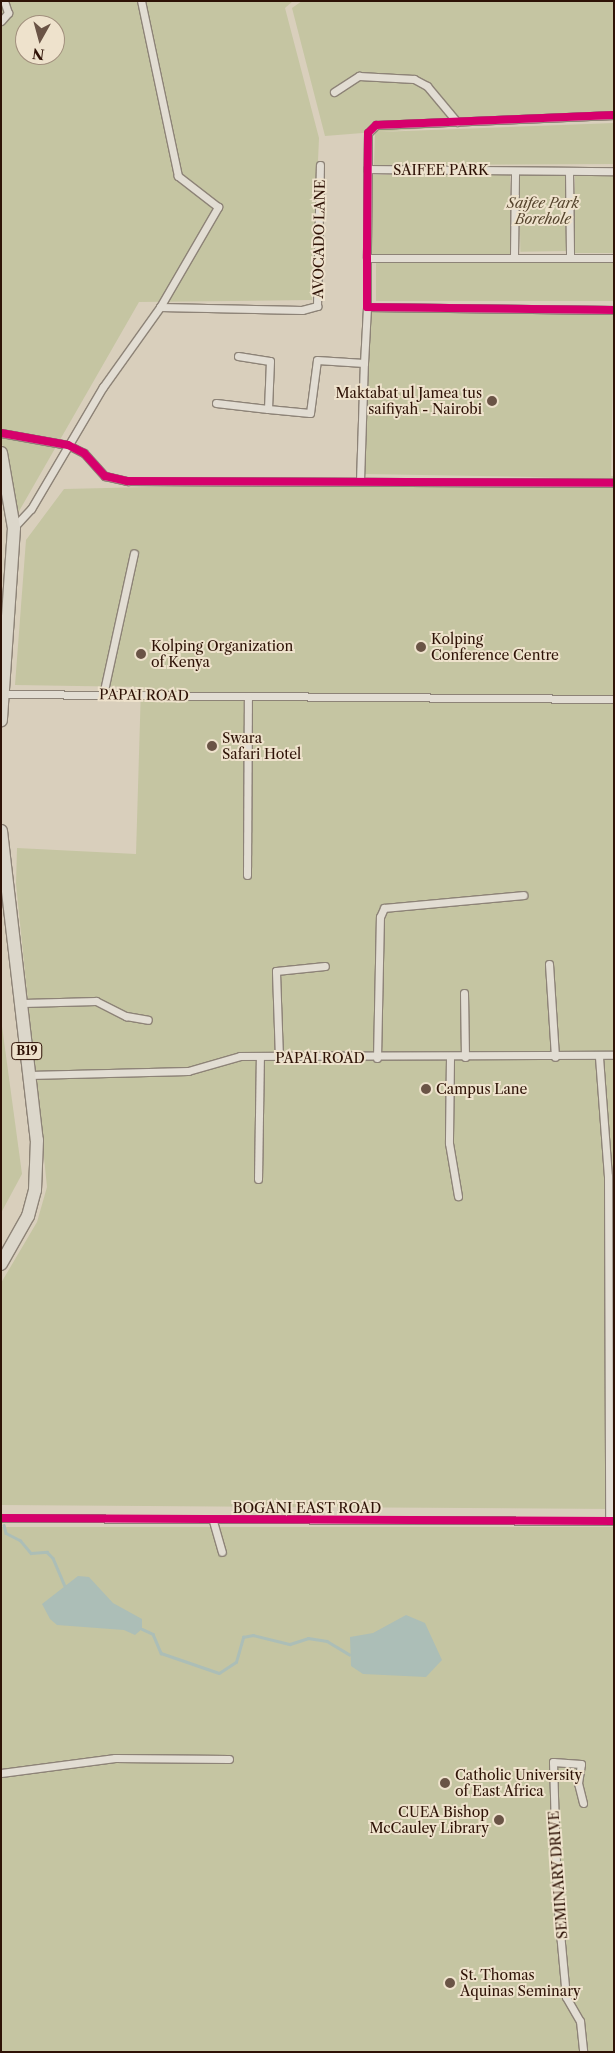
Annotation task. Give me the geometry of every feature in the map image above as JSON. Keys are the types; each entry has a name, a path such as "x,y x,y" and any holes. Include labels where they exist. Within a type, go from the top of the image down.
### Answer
{"highway":[{"path":"1,454 14,528 1,721"},
{"name":"B19","path":"1,831 23,1003 37,1140 35,1190 22,1230 1,1264"}],"street":[{"path":"1,21 8,13 4,1"},
{"path":"14,528 31,509 68,445 160,307 218,207 178,176 141,1"},
{"path":"334,92 359,76 414,79 427,86 457,122"},
{"path":"360,481 367,307 368,133 376,125 614,115"},
{"name":"AVOCADO LANE","path":"160,307 302,310 317,306 320,165"},
{"name":"SAIFEE PARK","path":"368,169 614,171"},
{"path":"514,256 515,171"},
{"path":"569,171 570,258"},
{"path":"367,258 514,256 614,258"},
{"path":"367,307 614,310"},
{"path":"238,356 270,361 268,409"},
{"path":"216,403 312,412 317,360 364,363"},
{"path":"1,433 68,445 87,456 105,476 127,481 614,483"},
{"path":"103,695 134,553"},
{"name":"PAPAI ROAD","path":"2,694 614,699"},
{"path":"247,875 248,696"},
{"path":"377,1058 380,917 384,908 524,894"},
{"path":"549,964 555,1057"},
{"path":"279,1058 276,971 325,966"},
{"path":"464,993 465,1057"},
{"path":"23,1003 96,1001 126,1016 148,1020"},
{"name":"PAPAI ROAD","path":"29,1075 188,1071 232,1057 598,1057 614,1055"},
{"path":"258,1179 260,1057"},
{"path":"450,1057 449,1142 458,1196"},
{"path":"598,1057 608,1176 611,1521"},
{"name":"BOGANI EAST ROAD","path":"1,1518 213,1521 611,1521"},
{"path":"213,1521 222,1552"},
{"path":"1,1773 115,1758 229,1759"},
{"name":"SEMINARY DRIVE","path":"583,1803 578,1783 581,1764 553,1762 557,1900 566,1997 580,2021 583,2052"}],"green space":[{"path":"1,1 293,1 285,8 319,138 312,300 139,302 18,513 8,454 1,443"},
{"path":"302,1 614,1 614,114 379,132 614,123 614,164 374,165 375,132 325,136 292,8"},
{"name":"Saifee Park Borehole","path":"567,172 568,251 520,252 519,173"},
{"path":"372,175 510,175 510,254 372,254"},
{"path":"575,176 614,176 614,253 575,253"},
{"path":"376,263 614,263 614,301 376,301"},
{"name":"Maktabat ul Jamea tus saifiyah - Nairobi","path":"367,307 614,311 611,478 364,474"},
{"path":"614,476 614,1509 1,1505 1,1283 37,1222 47,1187 16,884 17,848 136,854 141,687 15,685 26,540 64,489"},
{"path":"1,1019 22,1174 1,1213"},
{"path":"1,1527 614,1527 614,2052 1,2052"}],"shaded area":[{"path":"78,1576 89,1577 113,1603 142,1619 142,1629 135,1635 124,1630 57,1625 50,1619 42,1604"},
{"path":"406,1615 425,1623 442,1660 426,1677 363,1674 351,1666 350,1637 373,1633"}],"waterway":[{"path":"4,1525 6,1533 20,1540 31,1553 47,1552 53,1558 65,1586"},
{"path":"142,1629 153,1634 161,1653 219,1673 236,1662 243,1637 253,1635 290,1644 308,1638 327,1641 349,1654"}],"cycle path":[{"path":"614,115 376,125 368,133 367,258 367,307 614,310"},
{"path":"1,433 68,445 84,453 105,476 127,481 614,483"},
{"path":"1,1518 614,1521"}],"place":[{"name":"Maktabat ul Jamea tus saifiyah - Nairobi","path":"492,401"},
{"name":"Kolping Conference Centre","path":"421,647"},
{"name":"Kolping Organization of Kenya","path":"141,654"},
{"name":"Swara Safari Hotel","path":"212,746"},
{"name":"Campus Lane","path":"426,1089"},
{"name":"Catholic University of East Africa","path":"445,1783"},
{"name":"CUEA Bishop McCauley Library","path":"499,1820"},
{"name":"St. Thomas Aquinas Seminary","path":"450,1983"}]}
